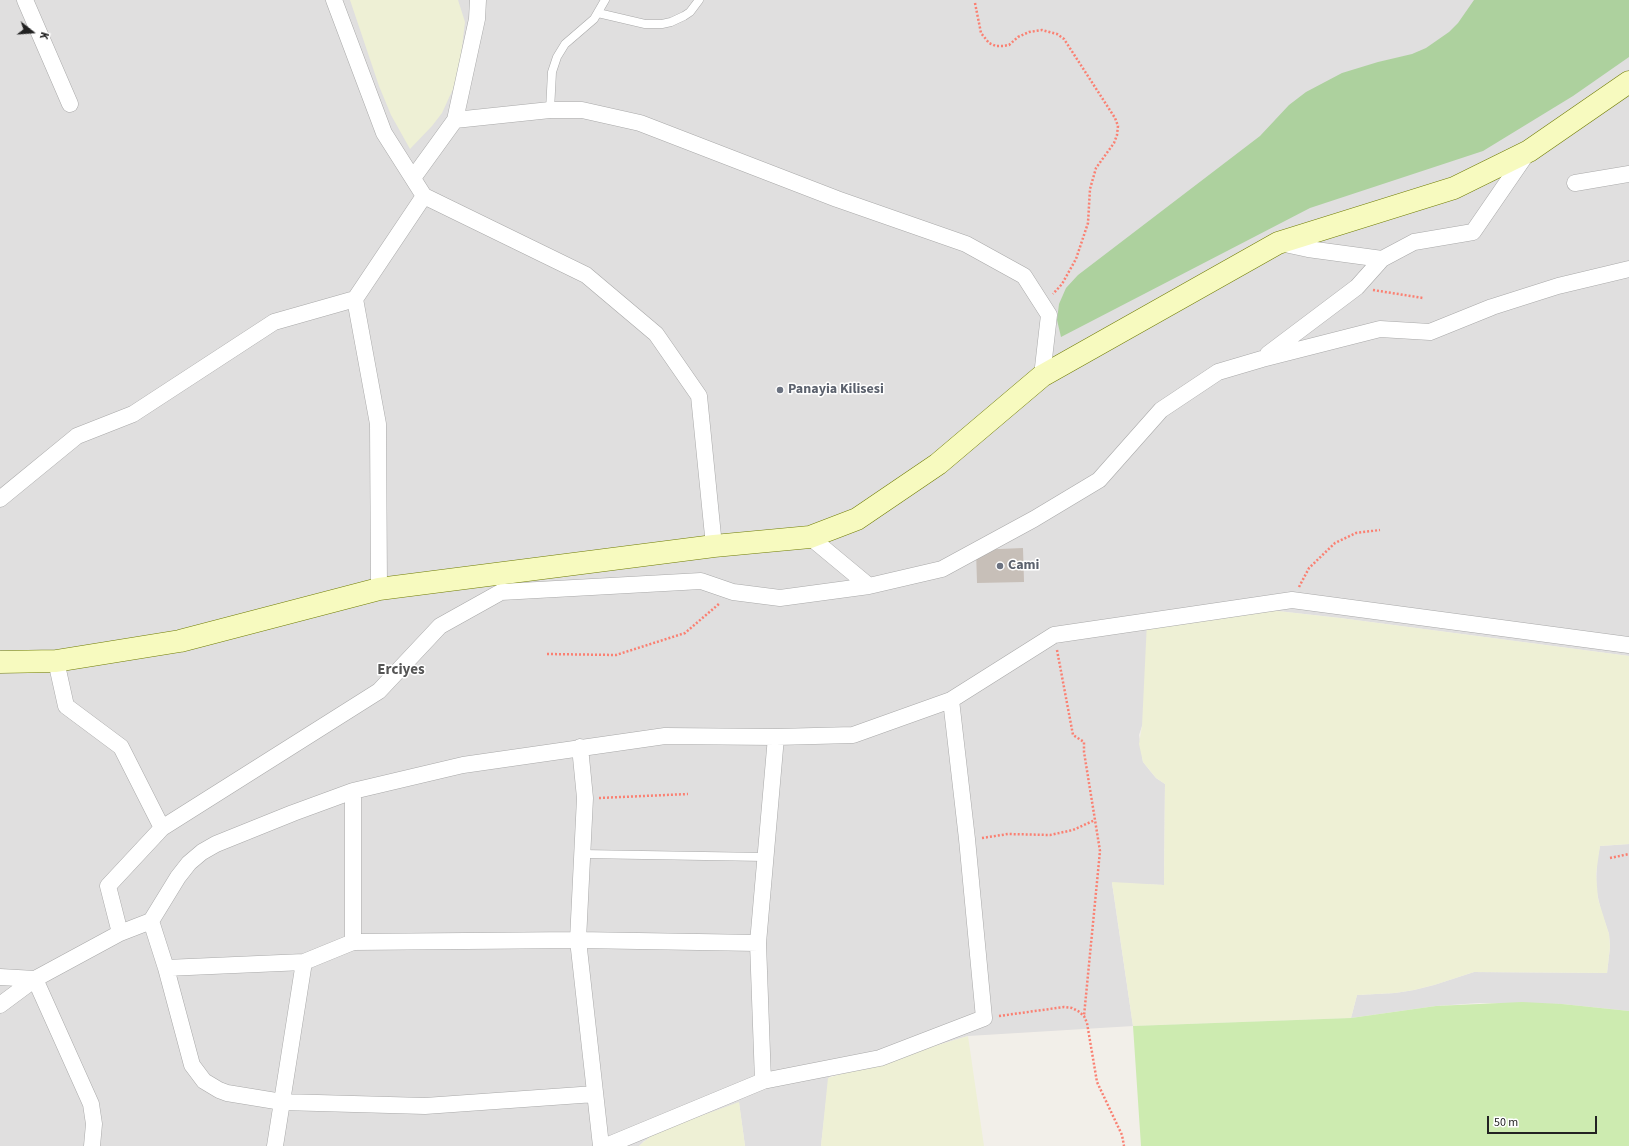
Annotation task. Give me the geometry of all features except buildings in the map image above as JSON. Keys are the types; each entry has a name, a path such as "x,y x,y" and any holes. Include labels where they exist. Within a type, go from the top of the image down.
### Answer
{"street":[{"path":"25,0 70,104"},
{"path":"334,0 384,133 424,196 586,275 656,334 700,396 714,546"},
{"path":"413,178 455,120 477,19 478,0"},
{"path":"120,933 108,886 162,828 379,691 440,626 503,582 714,546 810,537 857,518 938,464 1042,376 1278,243 1454,188 1529,151 1629,82"},
{"path":"455,120 550,110 582,110 640,123 837,199 966,244 1024,276 1049,315 1042,376"},
{"path":"1262,358 1357,287 1382,259 1414,242 1473,232 1529,151"},
{"path":"1575,183 1629,174"},
{"path":"0,499 77,436 134,414 274,322 355,299 424,196"},
{"path":"1278,243 1308,249 1382,259"},
{"path":"0,662 56,661 180,641 379,589 503,582 701,581 732,592 780,598 869,586 942,569 1034,519 1099,480 1161,410 1218,372 1262,358 1380,329 1430,332 1492,307 1558,286 1629,269"},
{"path":"355,299 378,424 379,589"},
{"path":"810,537 869,586"},
{"path":"0,1005 35,980 120,933 151,921 178,877 189,863 202,852 216,844 353,790 463,765 665,736 776,737 853,734 951,700 1054,635 1292,600 1629,645"},
{"path":"56,661 66,706 121,747 162,828"},
{"path":"606,1146 763,1080 880,1058 984,1018 967,840 951,700"},
{"path":"763,1080 758,943 776,737"},
{"path":"580,747 585,798 578,940 601,1146"},
{"path":"353,790 353,942"},
{"path":"151,921 166,968 188,1055 198,1073 211,1086 227,1093 282,1102 425,1106 595,1094"},
{"path":"166,968 304,962 353,942 578,940 758,943"},
{"path":"275,1146 304,962"},
{"path":"0,977 35,980"},
{"path":"35,980 91,1104 94,1124 92,1146"}],"lane":[{"path":"550,110 552,72 557,57 565,44 598,13 605,0"},
{"path":"598,13 645,24 662,24 684,16 690,12 699,0"},
{"path":"582,854 765,858"}],"path":[{"path":"975,4 981,32 984,38 996,46 1009,45 1018,37 1029,32 1042,30 1050,31 1064,39 1116,118 1118,126 1114,143 1096,168 1090,190 1088,223 1076,259 1062,284 1043,306"},
{"path":"1357,287 1423,298"},
{"path":"1292,600 1309,568 1335,543 1356,533 1380,530"},
{"path":"547,654 616,655 685,633 732,592"},
{"path":"1054,635 1073,735 1084,742 1084,752 1100,851 1084,1016"},
{"path":"585,798 688,794"},
{"path":"967,840 1008,834 1050,835 1073,830 1094,820"},
{"path":"1610,858 1629,854"},
{"path":"984,1018 1064,1007 1072,1008 1084,1016 1087,1023 1097,1082 1122,1135 1124,1146"}],"shaded area":[{"path":"0,0 1629,0 1629,656 1340,618 1259,609 1142,726 1139,735 1143,762 1156,778 1165,784 1164,885 1112,883 1133,1026 968,1036 829,1077 821,1146 745,1146 739,1103 644,1141 639,1146 0,1146"},
{"path":"1629,844 1629,1011 1562,1004 1479,1003 1436,1006 1351,1018 1357,995 1395,993 1414,990 1474,972 1607,973 1610,947 1609,934 1601,911 1596,888 1597,860 1600,846"}],"green space":[{"path":"350,0 458,0 465,22 460,64 453,89 442,113 410,149 391,115 379,86"},
{"path":"1474,0 1629,0 1629,57 1573,96 1483,151 1310,208 1061,337 1057,320 1059,304 1066,288 1078,275 1260,136 1289,105 1306,92 1342,73 1412,54 1426,48 1449,32 1458,23"},
{"path":"1259,609 1340,618 1629,656 1629,844 1600,846 1596,874 1598,899 1609,934 1610,947 1607,973 1474,972 1414,990 1395,993 1357,995 1351,1018 1133,1026 1112,882 1164,885 1165,784 1156,778 1143,762 1139,744 1142,726 1147,622"},
{"path":"1522,1002 1562,1004 1629,1011 1629,1146 1141,1146 1133,1026 1351,1018 1436,1006"},
{"path":"968,1036 984,1146 821,1146 828,1078"},
{"path":"739,1102 745,1146 639,1146 652,1135 662,1130"}],"place":[{"name":"Panayia Kilisesi","path":"780,390"},
{"name":"Cami","path":"1000,566"}],"district":[{"name":"Erciyes","path":"401,671"}]}
